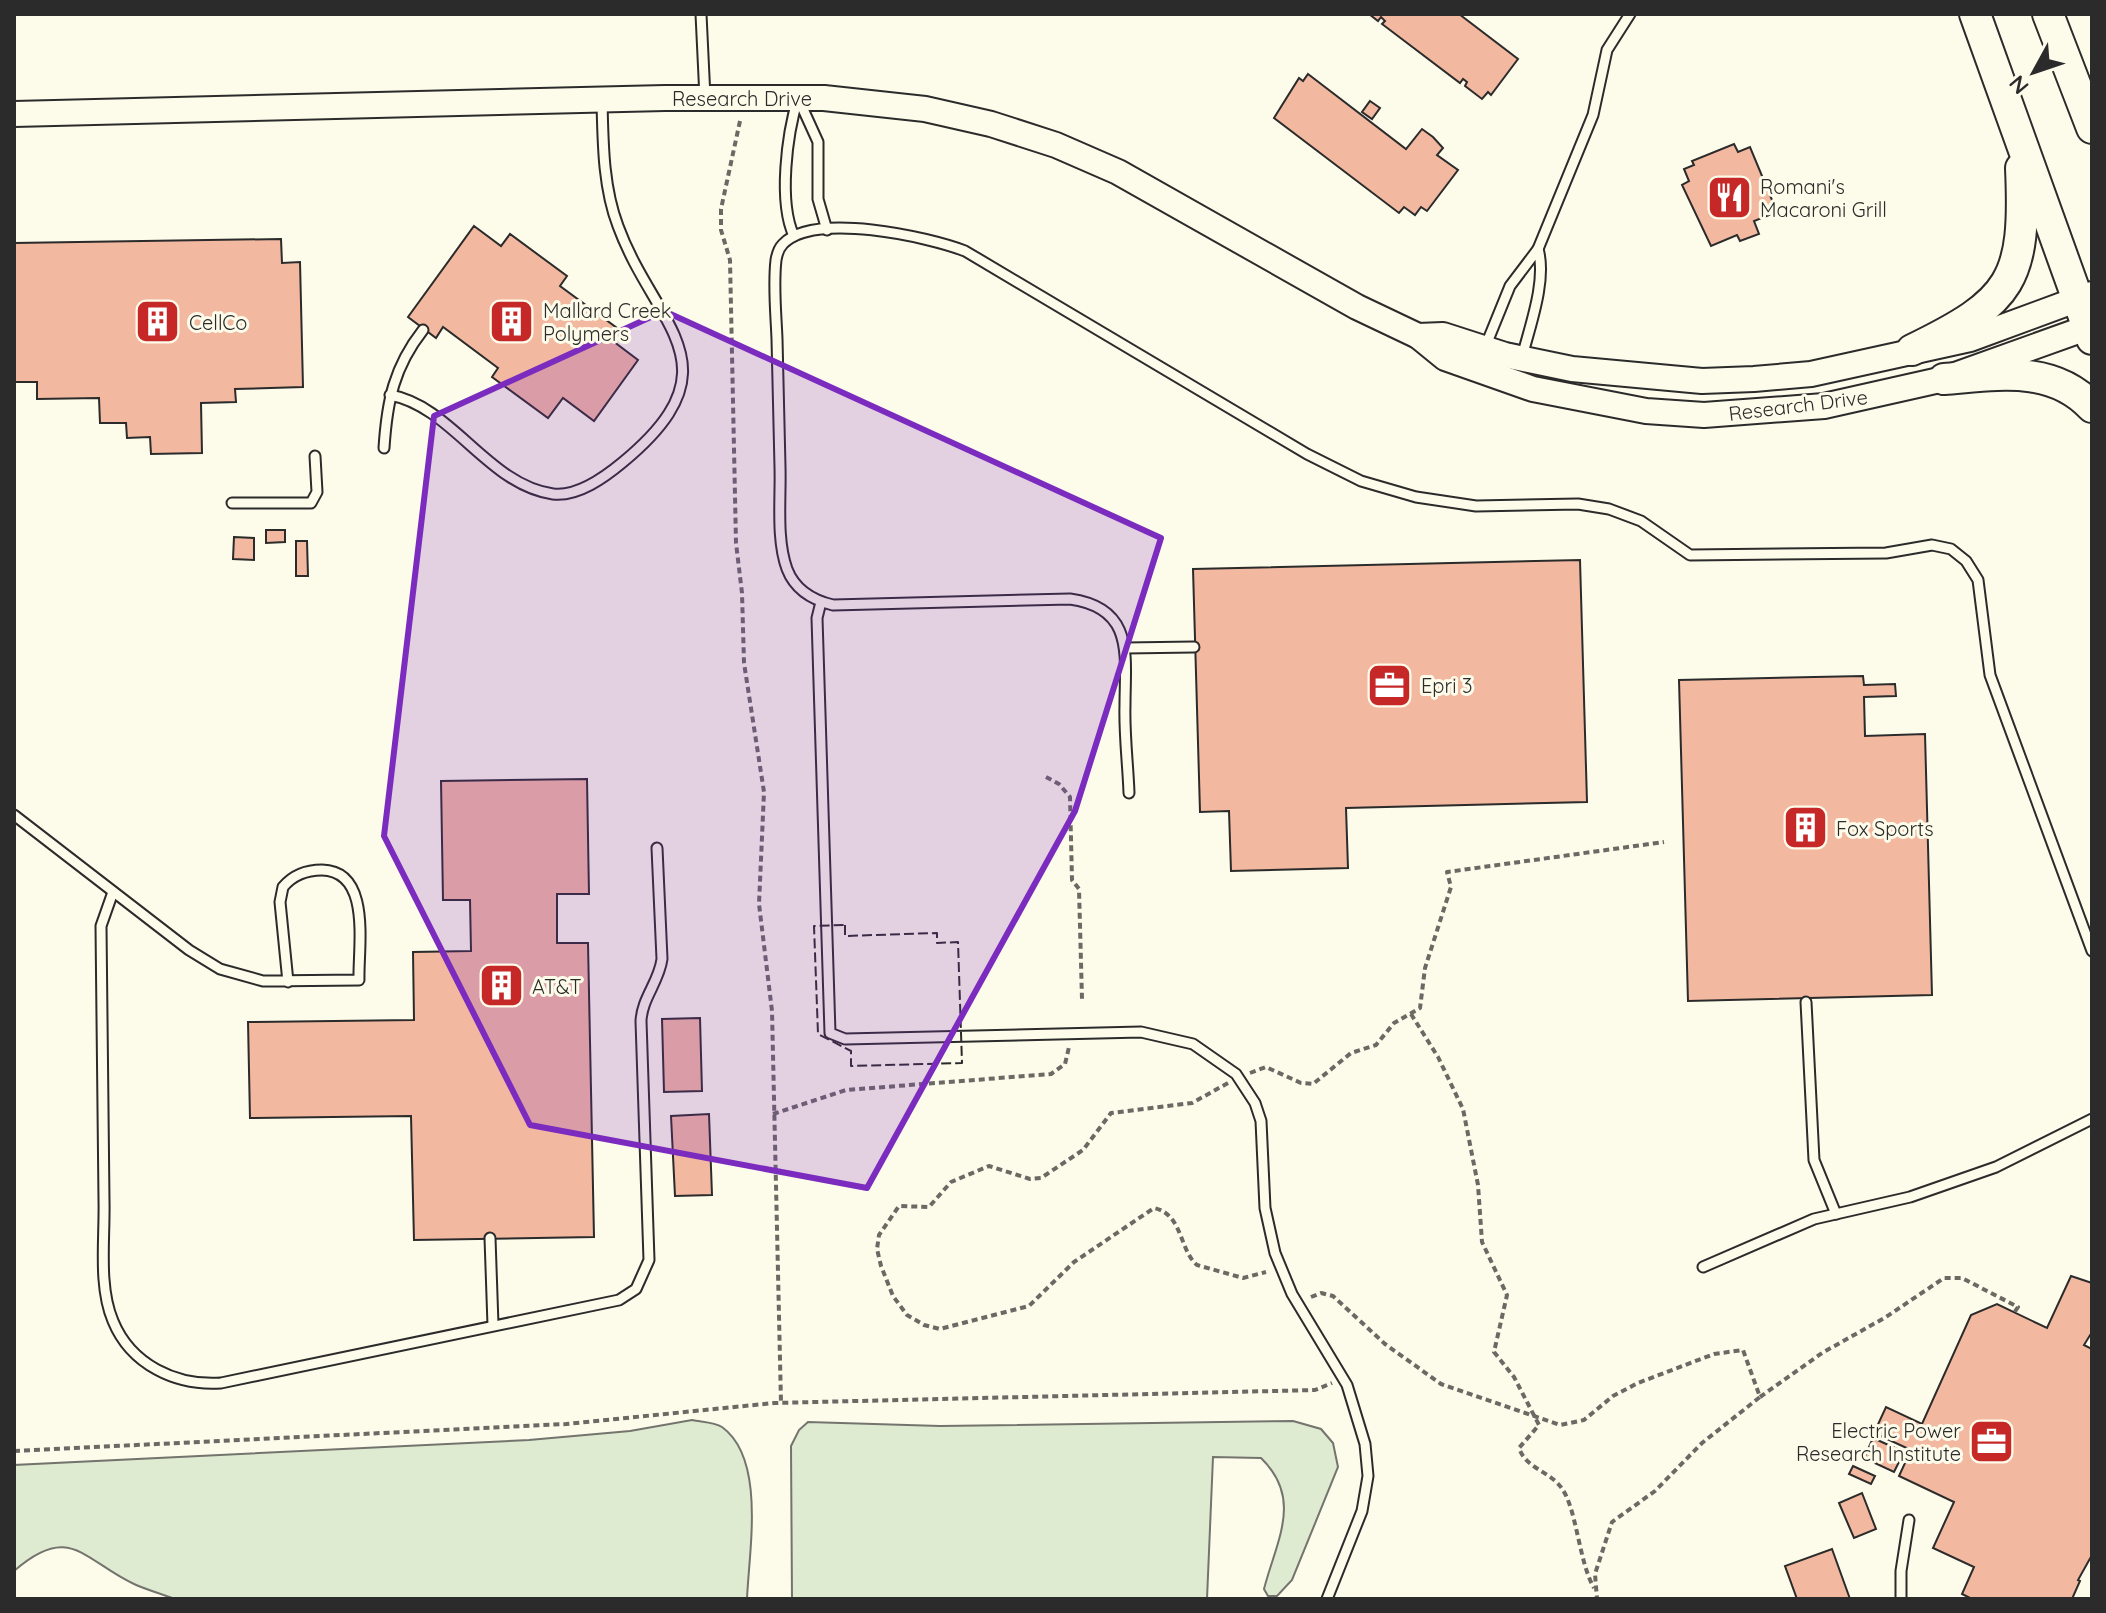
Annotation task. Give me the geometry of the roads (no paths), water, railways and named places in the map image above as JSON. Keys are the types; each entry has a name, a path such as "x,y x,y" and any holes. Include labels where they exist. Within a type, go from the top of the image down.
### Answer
{"main road":[{"path":"1975,14 2020,142 2084,296 2091,331"},
{"path":"2048,14 2092,128"},
{"path":"1912,350 1960,327 1985,309 2013,272 2021,249 2023,217 2020,142"},
{"path":"1944,379 2005,375 2046,377 2064,385 2092,407"}],"street":[{"name":"Research Drive","path":"14,114 705,98 858,100 925,109 991,124 1056,145 1148,187 1357,307 1418,336 1445,358 1522,359 1611,374 1702,381 1811,374 1970,339 2084,296"},
{"name":"Research Drive","path":"1482,360 1515,383 1564,397 1646,411 1704,415 1824,406 1944,379 2091,331"}],"lane":[{"path":"701,14 705,98"},
{"path":"1482,360 1504,297 1529,257 1538,249 1593,115 1607,50 1630,14"},
{"path":"798,98 819,150 818,199 827,230"},
{"path":"794,236 785,205 789,137 798,98"},
{"path":"390,395 413,402 518,479 556,495 577,491 619,466 649,438 671,407 682,378 682,349 617,226 608,187 602,101"},
{"path":"1129,793 1124,637 1113,621 1083,601 842,606 821,602 799,588 788,572 782,525 776,261 780,248 794,236 827,230 886,230 922,236 965,251 1307,454 1336,470 1392,491 1476,506 1578,504 1609,509 1641,521 1690,555 1886,553 1932,545 1951,549 1966,561 1978,580 1990,675 2092,951"},
{"path":"1515,383 1539,282 1541,262 1538,249"},
{"path":"384,448 390,395 401,360 423,330"},
{"path":"232,503 311,503 317,492 315,456"},
{"path":"821,602 818,649 830,1033 845,1039 1141,1032 1175,1037 1225,1063 1240,1078 1255,1103 1261,1121 1265,1208 1275,1253 1292,1294 1347,1385 1365,1444 1368,1476 1362,1511 1327,1599"},
{"path":"1126,648 1194,647"},
{"path":"14,815 220,969 248,979 288,982 359,980 356,894 347,881 330,871 296,876 280,894 288,982"},
{"path":"113,892 101,926 105,1246 109,1311 130,1349 157,1371 191,1383 221,1383 628,1296 647,1270 641,1010 660,974 662,959 657,848"},
{"path":"1806,1002 1814,1160 1836,1214"},
{"path":"1703,1267 1797,1225 1954,1183 2035,1150 2092,1119"},
{"path":"490,1238 493,1325"},
{"path":"1901,1599 1901,1571 1909,1520"}],"place":[{"name":"Romani's Macaroni Grill","path":"1729,198"},
{"name":"CellCo","path":"158,322"},
{"name":"Mallard Creek Polymers","path":"512,322"},
{"name":"Epri 3","path":"1390,685"},
{"name":"Fox Sports","path":"1805,828"},
{"name":"AT&T","path":"501,986"},
{"name":"Electric Power Research Institute","path":"1992,1441"}]}
